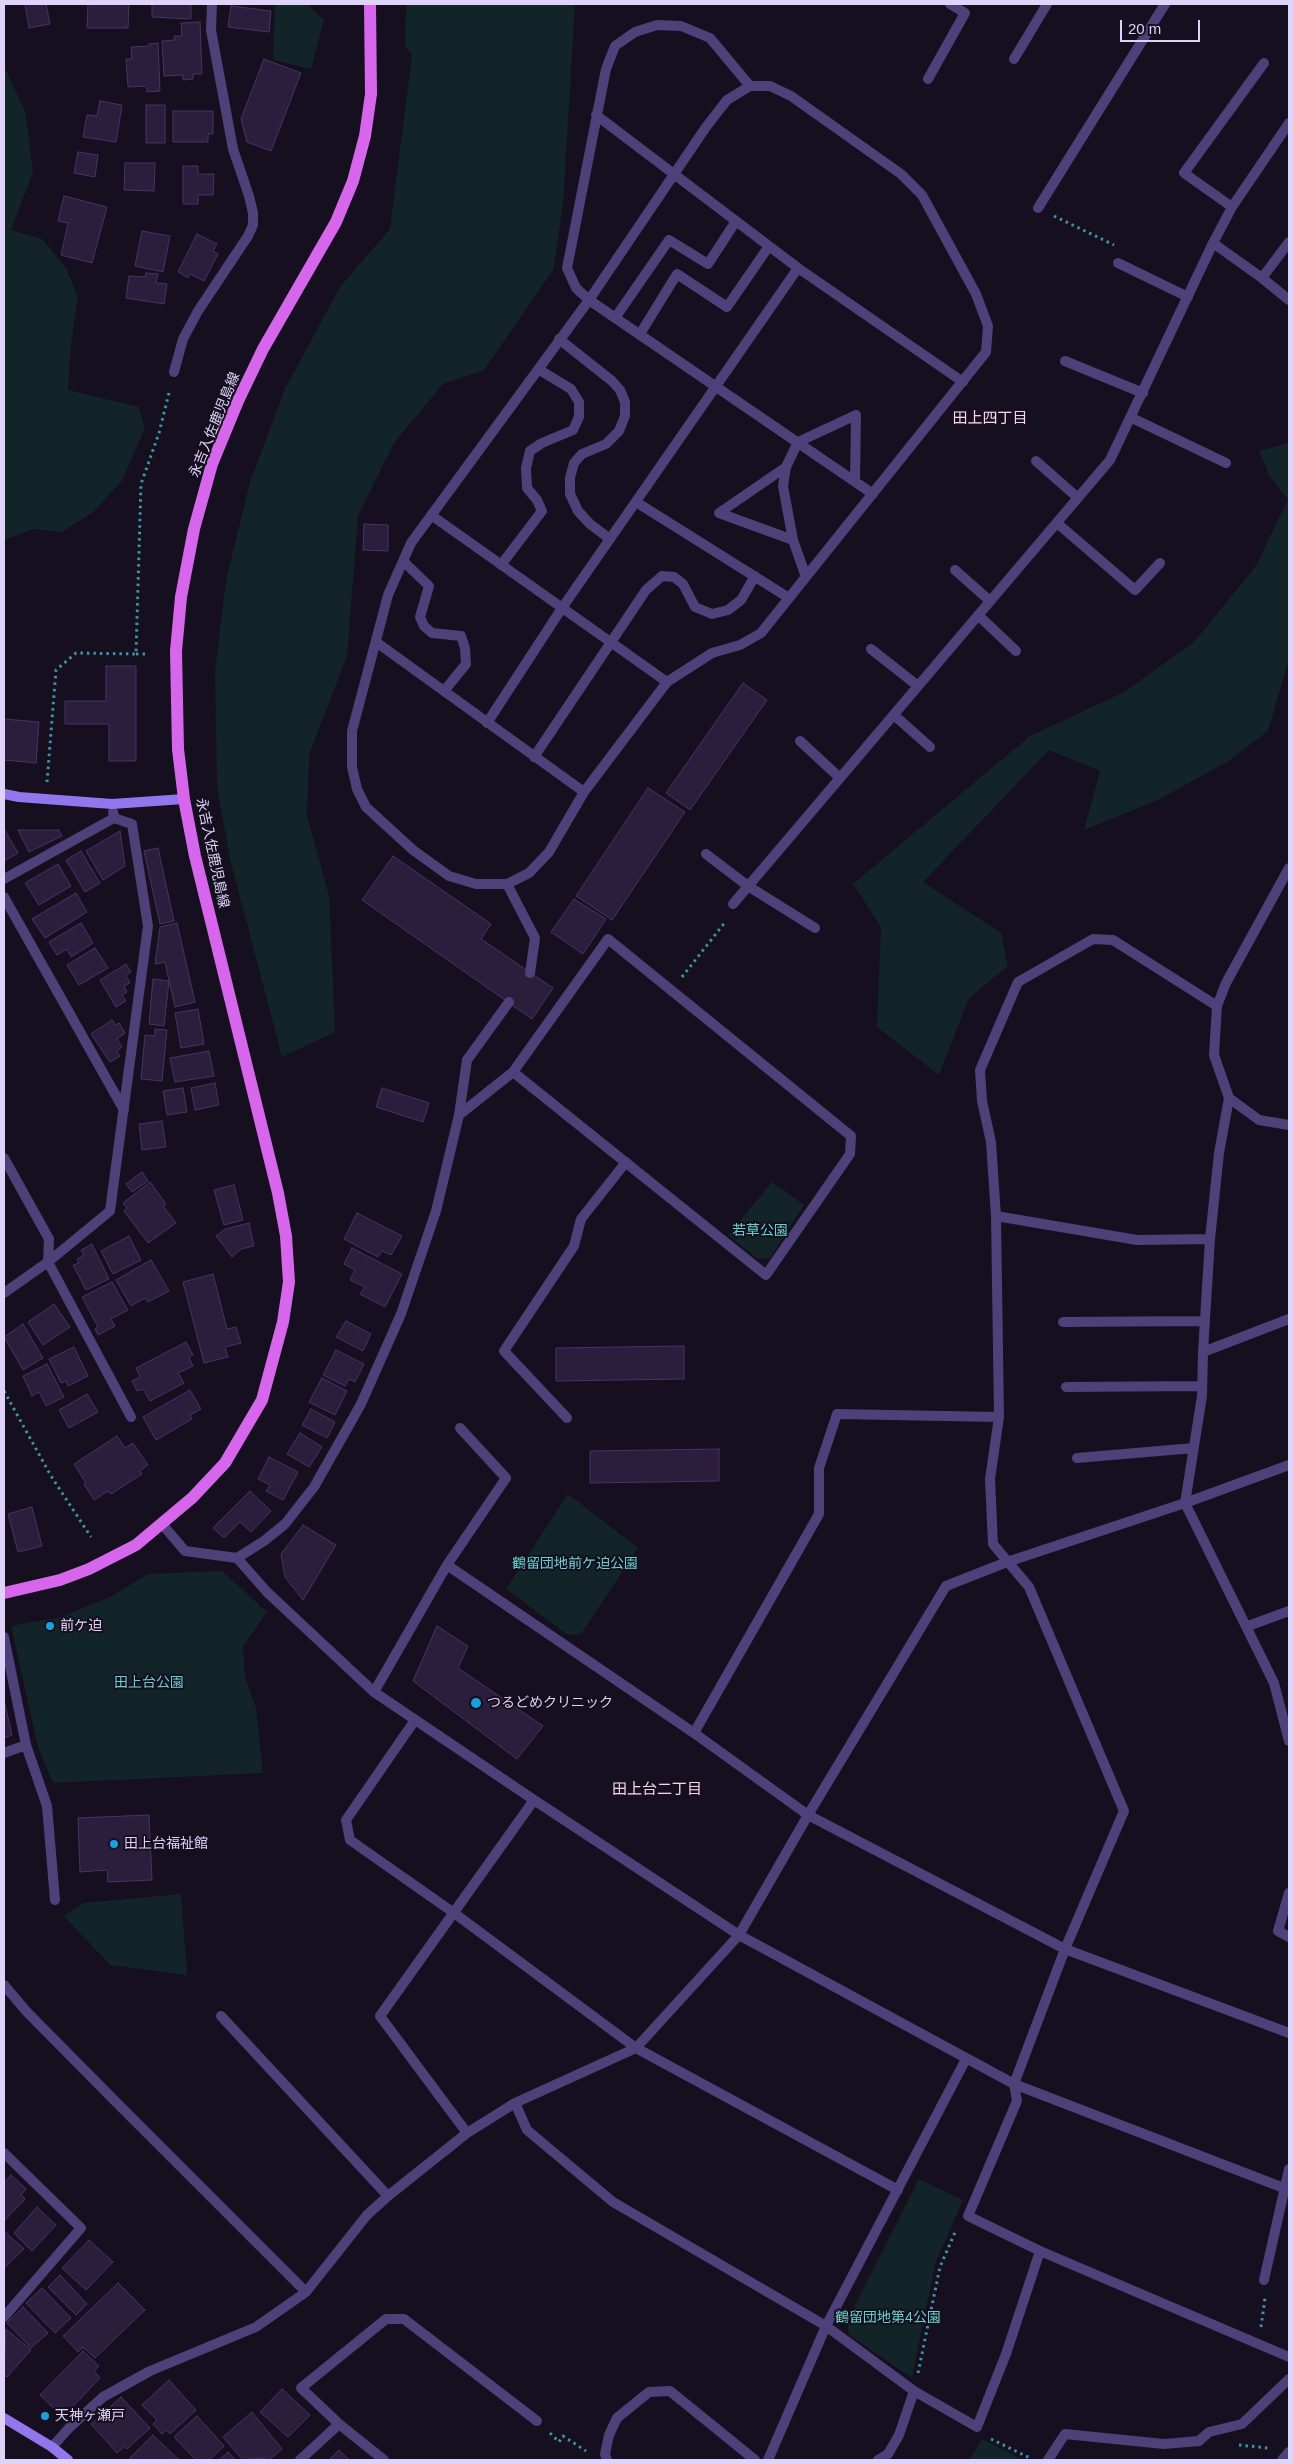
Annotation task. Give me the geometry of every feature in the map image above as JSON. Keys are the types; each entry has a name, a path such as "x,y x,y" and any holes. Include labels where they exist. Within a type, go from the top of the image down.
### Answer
{"main road":[{"name":"永吉入佐鹿児島線","path":"4,1593 60,1580 89,1569 136,1545 162,1524 225,1463 258,1408 276,1354 289,1282 286,1236 278,1194 184,800 178,749 176,651 182,597 194,529 212,464 238,401 288,304 336,222 353,182 364,136 371,94 370,4"}],"street":[{"path":"174,372 183,340 198,311 248,236 253,225 253,213 249,196 233,149 211,30 212,4"},
{"path":"928,79 965,13 950,4"},
{"path":"1014,59 1047,4"},
{"path":"1038,208 1165,4"},
{"path":"750,86 710,38 681,26 657,25 635,32 615,46 606,69 596,115 567,268 576,288 588,300 873,494"},
{"path":"1232,207 1184,173 1264,63"},
{"path":"750,86 770,86 790,96 901,174 922,195 976,294 988,326 986,352 761,633 740,645 712,653 667,682 584,792 549,852 529,872 507,884 476,884 449,876 413,850 366,807 357,789 352,767 352,731 388,595 411,543 588,300 675,175 706,126 727,100 750,86"},
{"path":"596,115 798,268 963,382"},
{"path":"732,904 1110,460 1132,418 1213,243 1232,207 1289,123"},
{"path":"615,318 669,240 708,264 736,221"},
{"path":"1262,278 1289,242"},
{"path":"1213,243 1289,300"},
{"path":"640,334 677,274 727,307 768,246"},
{"path":"1118,263 1188,297"},
{"path":"487,723 562,608 798,268"},
{"path":"559,340 612,381 620,390 624,402 624,416 619,431 606,444 582,454 574,464 570,478 570,494 578,511 590,524 610,539"},
{"path":"1065,361 1143,394"},
{"path":"501,565 542,511 528,488 526,468 530,451 542,443 573,430 579,417 579,402 571,389 538,369"},
{"path":"806,577 793,540 783,486 786,467 798,442 856,415 855,482"},
{"path":"1132,418 1226,464"},
{"path":"1036,461 1078,498"},
{"path":"786,467 719,514 793,540"},
{"path":"636,502 789,598"},
{"path":"431,515 667,682"},
{"path":"1057,523 1135,590 1160,564"},
{"path":"403,561 429,586 420,617 424,626 432,633 461,636 465,648 466,664 444,691"},
{"path":"955,570 990,601"},
{"path":"534,756 646,590 662,576 674,577 683,584 695,607 712,614 728,610 741,600 755,576"},
{"path":"978,615 1016,651"},
{"path":"376,642 584,792"},
{"path":"871,649 918,686"},
{"path":"894,715 930,747"},
{"path":"800,741 840,778"},
{"path":"4,794 46,800 112,804 184,800"},
{"path":"112,804 114,818"},
{"path":"4,879 114,818 132,824 148,926 110,1211 48,1262 4,1293"},
{"path":"706,854 748,886 815,928"},
{"path":"1289,868 1226,983 1216,1006 1214,1055 1229,1098 1219,1153 1210,1239 1202,1352 1202,1386 1186,1503 1248,1626 1274,1683 1289,1741"},
{"path":"507,884 535,938 530,972"},
{"path":"4,897 124,1110"},
{"path":"458,1115 514,1072 608,939 851,1136 850,1154 766,1275 514,1072"},
{"path":"1216,1006 1113,940 1093,939 1018,982 980,1070 982,1101 991,1142 996,1216 999,1418 990,1479 993,1544 1029,1587 1124,1812 1065,1949 1014,2084 1017,2102 968,2216 1040,2251 1289,2357"},
{"path":"162,1524 185,1551 237,1558 264,1541 291,1517 314,1487 361,1404 401,1314 433,1220 458,1115 467,1060 509,1002"},
{"path":"1229,1098 1259,1120 1289,1125"},
{"path":"4,1158 49,1239 48,1262 131,1417"},
{"path":"567,1418 504,1351 574,1246 580,1219 626,1162"},
{"path":"996,1216 1137,1240 1210,1239"},
{"path":"1202,1352 1289,1319"},
{"path":"1063,1322 1205,1320"},
{"path":"1066,1387 1202,1386"},
{"path":"694,1733 819,1514 819,1468 837,1414 999,1418"},
{"path":"374,1692 447,1565 506,1478 460,1428"},
{"path":"1077,1458 1194,1448"},
{"path":"52,2447 69,2428 103,2397 150,2371 256,2327 306,2292 367,2215 467,2133 515,2103 636,2048 739,1935 946,1586 1007,1562 1186,1503 1289,1465"},
{"path":"237,1558 267,1592 374,1692 739,1935 1014,2084 1287,2190"},
{"path":"447,1565 694,1733 808,1816 1065,1949 1289,2033"},
{"path":"1248,1626 1289,1611"},
{"path":"4,1637 26,1745 47,1806 55,1900"},
{"path":"415,1720 346,1820 350,1840 454,1913 636,2048 898,2190"},
{"path":"4,1754 26,1745"},
{"path":"467,2133 380,2016 534,1800"},
{"path":"1289,1893 1278,1931 1289,1937"},
{"path":"4,1985 27,2012 115,2102 306,2292"},
{"path":"221,2016 388,2196"},
{"path":"768,2460 826,2326 966,2058"},
{"path":"515,2103 528,2130 613,2202 826,2326 914,2391 977,2427 1006,2354 1040,2251"},
{"path":"4,2153 81,2228 4,2317"},
{"path":"1264,2280 1287,2190 1289,2169"},
{"path":"384,2460 340,2424 301,2388 386,2319 404,2319 537,2421"},
{"path":"1048,2460 1065,2434 1164,2444 1199,2441 1209,2432 1242,2424 1289,2379"},
{"path":"607,2460 605,2454 609,2435 616,2418 649,2392 670,2391 755,2460"},
{"path":"878,2460 888,2454 899,2435 914,2391"},
{"path":"4,2418 52,2447 62,2459"},
{"path":"300,2460 340,2424"},
{"path":"1282,2460 1289,2452"}],"path":[{"path":"1038,208 1115,246 1112,256 1118,263"},
{"path":"136,654 140,484 159,433 174,372"},
{"path":"46,800 56,670 76,653 148,654"},
{"path":"672,989 730,916 732,904"},
{"path":"4,1391 51,1476 91,1536"},
{"path":"914,2391 940,2267 954,2233 968,2216"},
{"path":"1259,2344 1266,2295 1264,2280"},
{"path":"537,2421 559,2442 563,2436 586,2451 595,2435 609,2435"},
{"path":"977,2427 986,2436 1034,2460"},
{"path":"1235,2445 1271,2449"}],"green space":[{"path":"275,4 307,4 324,20 311,69 273,60"},
{"path":"406,4 575,4 563,205 553,270 484,370 443,384 394,443 358,516 347,656 309,755 307,815 329,896 335,1032 282,1057 230,859 217,786 215,672 226,580 250,482 285,389 340,287 390,229 412,55 405,46"},
{"path":"4,66 25,111 33,172 11,230 42,239 66,268 78,297 71,344 68,390 139,407 145,429 121,482 93,512 62,532 33,529 4,540"},
{"path":"1289,443 1289,658 1268,731 1227,762 1158,800 1084,830 1100,771 1049,750 923,882 1001,933 1008,966 969,998 939,1075 877,1027 881,927 853,884 1030,736 1124,692 1194,642 1256,566 1288,499 1270,477 1259,451"},
{"name":"若草公園","path":"772,1182 804,1205 770,1258 758,1259 728,1235"},
{"name":"鶴留団地前ケ迫公園","path":"568,1494 638,1548 581,1634 568,1635 506,1589"},
{"name":"田上台公園","path":"222,1571 267,1612 243,1647 245,1677 256,1708 263,1773 53,1783 38,1747 11,1626 61,1617 112,1596 148,1574"},
{"path":"181,1894 187,1975 110,1965 64,1916 83,1903"},
{"name":"鶴留団地第4公園","path":"919,2179 963,2200 935,2264 912,2378 849,2335 847,2321"},
{"path":"982,2439 1024,2460 969,2460"}],"building":[{"path":"25,4 46,4 50,24 29,28"},
{"path":"88,4 129,4 128,28 87,28"},
{"path":"152,4 191,4 191,19 152,17"},
{"path":"231,6 271,11 269,32 228,27"},
{"path":"200,22 202,74 193,74 193,79 183,80 183,75 164,76 162,41 175,40 174,36 182,36 181,23"},
{"path":"158,43 160,91 147,92 146,86 128,87 126,59 132,59 131,47 149,46 149,44"},
{"path":"264,59 301,73 271,151 247,142 241,119"},
{"path":"100,101 122,105 116,142 83,137 87,115 97,116"},
{"path":"146,105 165,105 165,143 146,143"},
{"path":"173,111 213,111 213,134 208,134 208,142 173,142"},
{"path":"78,152 98,155 95,177 74,173"},
{"path":"125,163 155,163 154,191 124,190"},
{"path":"183,166 198,166 198,174 214,174 213,195 198,195 198,204 183,204"},
{"path":"64,196 107,207 92,263 61,255 68,223 58,221"},
{"path":"142,231 170,236 163,272 135,266"},
{"path":"197,234 217,244 213,251 218,254 204,281 190,274 188,278 178,272"},
{"path":"146,273 158,274 156,283 167,284 164,304 126,298 129,276 145,277"},
{"path":"364,524 388,525 388,551 363,550"},
{"path":"106,666 136,666 136,761 109,761 109,724 65,724 65,701 106,701"},
{"path":"743,683 767,700 690,810 666,793"},
{"path":"4,719 39,722 36,763 4,760"},
{"path":"648,788 685,812 612,920 576,896"},
{"path":"4,829 18,853 4,861"},
{"path":"18,830 59,830 62,836 29,852"},
{"path":"120,831 125,866 103,880 86,851"},
{"path":"158,848 174,921 160,924 144,851"},
{"path":"81,851 100,883 85,892 66,860"},
{"path":"393,856 491,924 481,939 553,988 532,1019 362,900"},
{"path":"58,864 71,886 39,905 25,883"},
{"path":"76,893 87,912 45,938 32,919"},
{"path":"574,899 606,919 583,954 551,932"},
{"path":"81,923 93,943 71,957 67,949 57,955 49,942"},
{"path":"177,923 195,1002 175,1007 165,962 155,964 160,927"},
{"path":"95,948 108,968 79,985 67,965"},
{"path":"126,964 131,972 126,976 130,983 124,986 127,992 122,995 126,1001 116,1007 100,980"},
{"path":"153,979 169,981 164,1026 149,1024"},
{"path":"198,1009 204,1044 181,1048 175,1013"},
{"path":"112,1020 116,1025 119,1023 125,1033 117,1039 122,1047 117,1051 120,1056 110,1062 91,1034"},
{"path":"155,1029 167,1030 162,1081 141,1079 145,1035 155,1036"},
{"path":"209,1051 214,1076 175,1082 170,1058"},
{"path":"215,1083 219,1105 195,1110 191,1088"},
{"path":"183,1088 187,1112 167,1115 163,1091"},
{"path":"382,1088 429,1103 423,1122 376,1107"},
{"path":"162,1121 166,1147 142,1150 139,1124"},
{"path":"142,1172 148,1181 132,1192 126,1184"},
{"path":"150,1182 166,1204 163,1206 176,1223 148,1243 124,1211 127,1208 123,1203"},
{"path":"234,1185 243,1220 224,1225 214,1190"},
{"path":"357,1213 402,1236 391,1255 382,1251 378,1257 344,1239"},
{"path":"249,1223 254,1246 241,1249 232,1257 216,1236 225,1229"},
{"path":"129,1236 141,1260 113,1274 101,1251"},
{"path":"92,1244 109,1279 86,1290 73,1265 79,1263 77,1259 84,1255 81,1250"},
{"path":"352,1248 402,1274 385,1307 360,1294 365,1287 350,1280 355,1270 344,1264"},
{"path":"151,1260 169,1291 148,1302 145,1298 131,1306 116,1280"},
{"path":"213,1274 227,1329 236,1327 241,1343 225,1347 228,1357 204,1363 183,1282"},
{"path":"112,1282 128,1310 111,1319 115,1326 98,1335 95,1329 98,1327 82,1297"},
{"path":"54,1304 70,1327 43,1345 28,1322"},
{"path":"346,1321 371,1334 363,1351 336,1337"},
{"path":"23,1324 43,1358 23,1370 4,1337"},
{"path":"186,1342 193,1355 189,1358 193,1366 178,1373 184,1383 150,1401 143,1389 137,1391 132,1381 140,1377 136,1368"},
{"path":"684,1346 684,1379 556,1381 556,1348"},
{"path":"74,1347 88,1376 68,1386 66,1381 61,1383 49,1359"},
{"path":"336,1350 364,1364 355,1382 349,1379 345,1386 323,1375"},
{"path":"47,1364 64,1397 46,1406 39,1392 32,1396 23,1376"},
{"path":"322,1378 347,1391 335,1415 309,1402"},
{"path":"190,1390 201,1409 190,1415 192,1419 156,1440 143,1417"},
{"path":"87,1394 98,1412 69,1428 59,1410"},
{"path":"311,1409 335,1422 327,1438 302,1425"},
{"path":"300,1433 322,1447 309,1467 287,1454"},
{"path":"117,1436 125,1448 133,1443 148,1465 140,1471 142,1474 111,1494 108,1491 94,1500 74,1464"},
{"path":"719,1449 719,1481 590,1483 590,1451"},
{"path":"269,1457 298,1472 283,1500 266,1491 270,1485 258,1479"},
{"path":"250,1491 271,1511 251,1532 240,1522 224,1538 213,1528"},
{"path":"32,1507 42,1546 18,1552 8,1514"},
{"path":"303,1525 336,1545 303,1600 285,1577 281,1554"},
{"name":"つるどめクリニック","path":"437,1626 468,1646 458,1668 543,1726 517,1759 413,1681"},
{"path":"4,1700 12,1735 4,1738"},
{"name":"田上台福祉館","path":"149,1815 152,1880 108,1882 107,1870 80,1872 78,1818"},
{"path":"11,2175 26,2189 21,2195 25,2199 4,2221 4,2183"},
{"path":"37,2207 56,2225 32,2251 14,2233"},
{"path":"4,2231 24,2249 4,2268"},
{"path":"89,2240 113,2262 86,2290 62,2268"},
{"path":"60,2275 87,2304 76,2315 48,2287"},
{"path":"118,2283 145,2310 95,2358 83,2347 78,2352 63,2336"},
{"path":"42,2288 71,2318 55,2333 26,2303"},
{"path":"23,2307 48,2333 31,2348 7,2323"},
{"path":"6,2329 31,2350 7,2377 4,2374"},
{"path":"83,2351 99,2366 94,2371 100,2378 63,2417 40,2395"},
{"path":"169,2380 196,2410 170,2434 167,2430 162,2434 153,2424 157,2420 142,2405"},
{"path":"282,2389 310,2415 288,2437 260,2412"},
{"path":"121,2397 150,2428 127,2449 125,2446 117,2453 91,2424"},
{"path":"252,2412 282,2449 269,2460 261,2458 243,2460 223,2437"},
{"path":"197,2416 224,2446 209,2460 196,2460 174,2437"},
{"path":"153,2435 179,2460 128,2460"},
{"path":"339,2450 349,2460 329,2460"},
{"path":"228,2452 235,2460 219,2460"}],"place":[{"name":"前ケ迫","path":"50,1626"},
{"name":"つるどめクリニック","path":"476,1703"},
{"name":"田上台福祉館","path":"114,1844"},
{"name":"天神ヶ瀬戸","path":"45,2416"}],"district":[{"name":"田上四丁目","path":"990,419"},
{"name":"田上台二丁目","path":"657,1790"}]}
